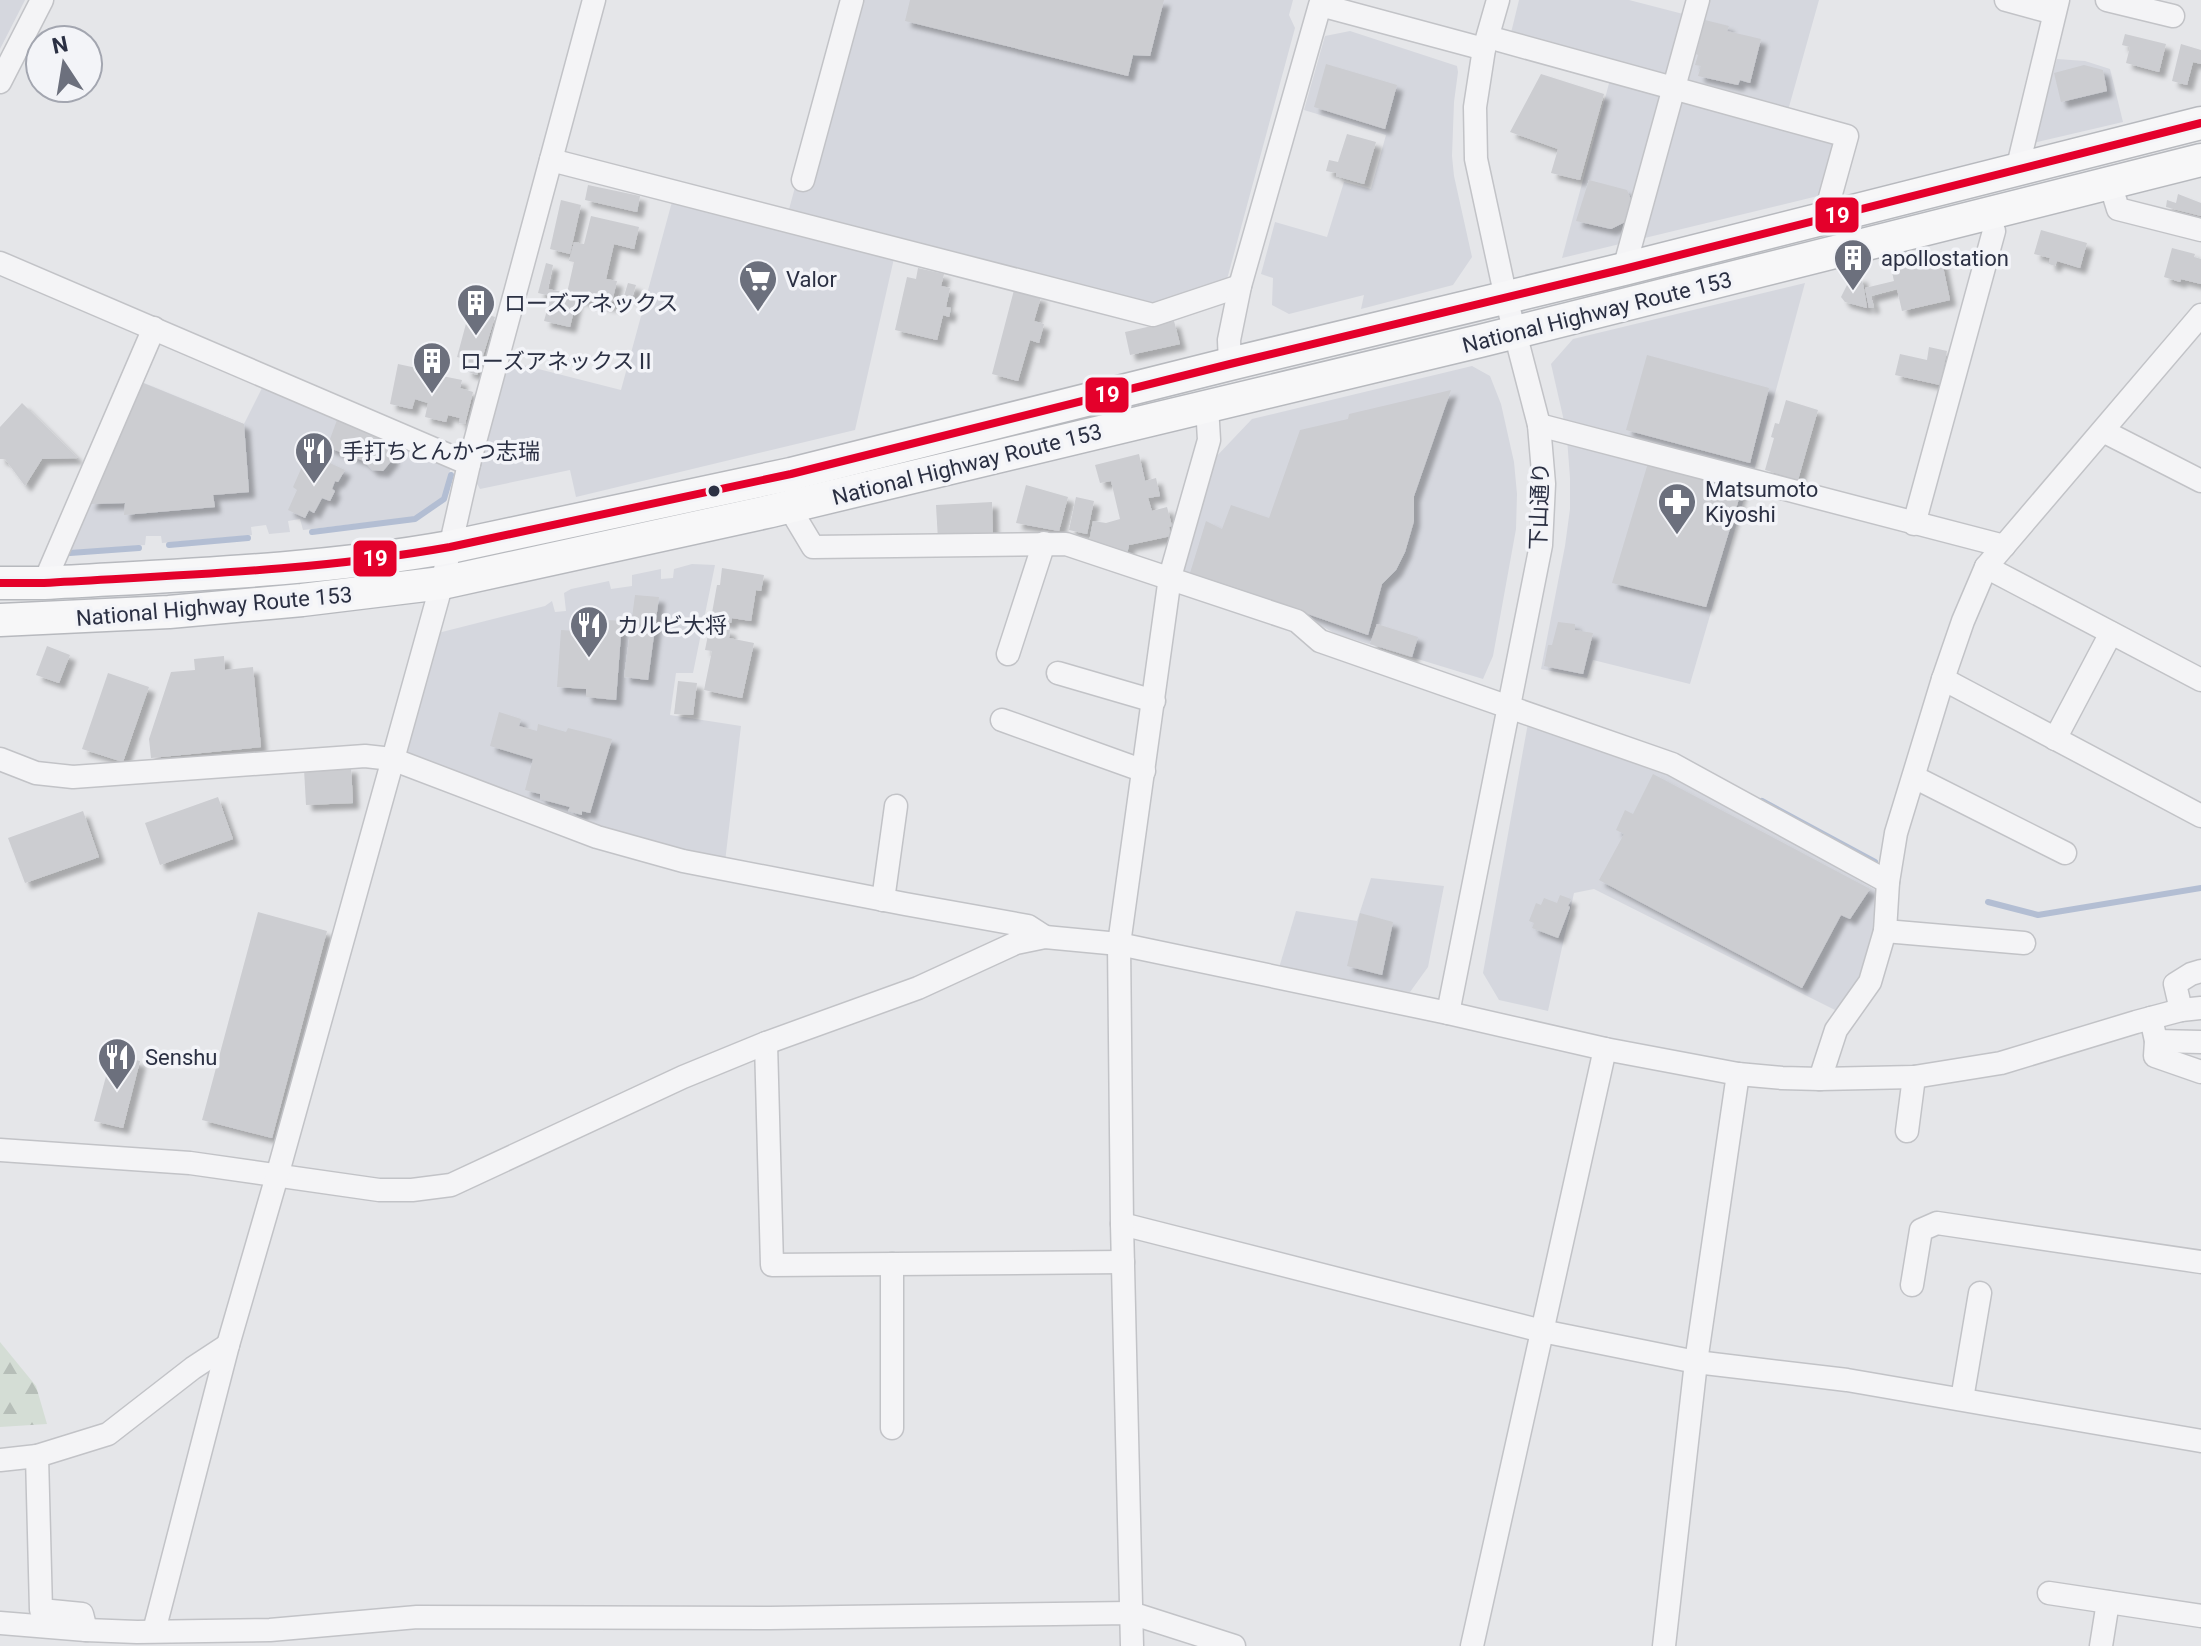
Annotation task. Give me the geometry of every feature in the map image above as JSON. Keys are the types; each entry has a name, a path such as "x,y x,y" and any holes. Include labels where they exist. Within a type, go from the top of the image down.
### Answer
{"highway":[{"name":"National Highway Route 153","path":"0,583 311,567 450,547 791,474 2201,123"},
{"name":"National Highway Route 153","path":"0,620 183,611 442,583 789,507 1515,332 2201,160"}],"street":[{"path":"0,82 42,0"},
{"path":"154,1631 228,1345 442,583 469,464 594,0"},
{"path":"803,180 852,0"},
{"name":"下山通り","path":"1448,1013 1541,545 1544,484 1539,425 1506,298 1476,159 1475,107 1486,43 1498,0"},
{"path":"1624,269 1698,0"},
{"path":"2006,0 2056,6 2017,170"},
{"path":"2107,0 2173,16"},
{"path":"1230,364 1229,340 1240,286 1320,5 1328,4 1674,89 1847,136 1824,219"},
{"path":"551,160 1153,315 1240,286"},
{"path":"2110,183 2118,209 2201,230"},
{"path":"1914,524 1994,231"},
{"path":"0,263 469,464"},
{"path":"1820,1079 1836,1030 1870,982 1885,931 1888,882 1896,833 1943,679 1986,567 2201,315"},
{"path":"44,583 154,328"},
{"path":"1132,1646 1119,944 1170,577 1209,440 1207,406"},
{"path":"1539,425 2004,546"},
{"path":"2103,431 2201,481"},
{"path":"789,507 813,547 1066,544 1170,577 1297,621 1320,641 1672,764 1888,882"},
{"path":"1008,654 1044,543"},
{"path":"1986,567 2201,680"},
{"path":"2055,739 2111,633"},
{"path":"1058,673 1154,701"},
{"path":"1943,679 2201,816"},
{"path":"1002,720 1144,771"},
{"path":"0,759 36,773 73,777 365,756 392,759 611,841 683,861 1028,926 1045,937"},
{"path":"1914,777 2065,853"},
{"path":"883,900 896,806"},
{"path":"1885,931 2024,943"},
{"path":"0,1150 190,1163 379,1190 451,1185 683,1077 918,988 1016,943 1045,937 1119,944 1605,1049 1738,1074 1820,1079 1914,1077 2001,1063 2191,1009 2175,984 2201,971"},
{"path":"2151,1018 2156,1041 2155,1056 2201,1072"},
{"path":"2156,1041 2201,1042"},
{"path":"766,1043 772,1265 1123,1262"},
{"path":"1472,1646 1605,1049"},
{"path":"1664,1646 1696,1362 1738,1074"},
{"path":"1907,1131 1914,1077"},
{"path":"1912,1285 1921,1230 1937,1223 2201,1262"},
{"path":"1122,1224 1542,1331 1696,1362 1847,1380 2201,1441"},
{"path":"892,1264 892,1428"},
{"path":"1962,1399 1980,1293"},
{"path":"0,1460 37,1456 108,1434 228,1345"},
{"path":"37,1456 41,1610 82,1614 86,1630"},
{"path":"2049,1593 2201,1616"},
{"path":"2101,1646 2108,1602"},
{"path":"0,1623 86,1630 270,1630 417,1617 770,1618 1131,1613 1234,1646"},
{"path":"154,1631 204,1646"}],"shaded area":[{"path":"0,0 25,0 0,49"},
{"path":"846,0 1293,0 1289,15 1295,28 1226,283 1149,308 788,213"},
{"path":"1519,0 1629,0 1687,15 1691,0 1819,0 1787,114 1510,37"},
{"path":"1350,31 1457,66 1452,156 1472,257 1453,285 1361,309 1364,295 1289,314 1272,305 1273,278 1261,274 1275,222 1327,237 1344,182 1371,189 1386,135 1304,110 1325,36"},
{"path":"2057,59 2085,61 2110,69 2123,122 2033,143"},
{"path":"1611,76 1838,139 1822,195 1562,258"},
{"path":"673,198 895,254 855,430 576,497 570,470 480,489 473,477 507,361 621,390"},
{"path":"1805,283 1754,471 1564,421 1551,364 1573,339"},
{"path":"1472,366 1490,376 1501,404 1514,462 1517,494 1516,529 1493,656 1483,679 1336,634 1318,624 1179,576 1213,460 1252,419"},
{"path":"137,380 244,424 264,384 451,467 442,498 414,517 303,530 300,519 288,521 290,532 269,534 266,525 251,527 252,535 162,543 161,536 146,536 145,545 66,551"},
{"path":"1567,438 1748,485 1690,684 1593,660 1587,678 1541,669 1570,509"},
{"path":"692,564 715,565 693,673 676,673 670,715 741,726 725,862 680,858 404,758 438,633 545,606 552,601 555,612 566,611 564,593 571,589 609,581 611,589 632,586 632,575 661,569 661,579 673,578 674,569"},
{"path":"1528,723 1638,761 1720,800 1879,892 1879,927 1862,979 1837,1011 1594,889 1574,893 1548,1011 1499,1000 1483,973"},
{"path":"1371,878 1444,886 1428,967 1410,992 1342,985 1278,971 1296,911 1357,921"}],"green space":[{"path":"0,1342 36,1386 47,1424 0,1427"}],"building":[{"path":"910,0 1164,0 1150,56 1133,55 1128,76 905,21"},
{"path":"1705,20 1729,26 1727,31 1761,39 1750,83 1740,80 1738,85 1698,76 1701,66 1695,65 1696,54"},
{"path":"2125,34 2166,44 2159,72 2126,63 2130,47 2122,45"},
{"path":"2181,44 2201,50 2201,64 2193,62 2187,85 2172,81"},
{"path":"1326,64 1397,85 1385,129 1314,107"},
{"path":"2084,65 2103,70 2107,91 2061,102 2054,73"},
{"path":"1541,74 1604,94 1580,180 1551,173 1558,149 1510,132"},
{"path":"1347,134 1376,142 1364,184 1326,171 1329,160 1338,162"},
{"path":"1589,180 1627,190 1632,202 1627,221 1611,229 1576,221"},
{"path":"588,185 640,196 637,212 585,200"},
{"path":"2178,194 2201,203 2201,216 2166,207 2167,200 2176,203"},
{"path":"561,200 581,205 570,254 550,249"},
{"path":"591,216 639,227 634,249 614,244 606,279 617,281 611,306 577,298 570,327 544,321 551,296 538,293 546,263 553,265 548,289 567,293 574,262 569,261 574,242 584,244"},
{"path":"2041,230 2087,243 2080,268 2057,261 2055,266 2049,264 2050,258 2034,254"},
{"path":"2172,248 2195,254 2194,257 2201,259 2201,284 2164,277"},
{"path":"1941,257 1950,300 1902,311 1897,289 1871,296 1874,307 1869,308 1865,288 1894,281 1891,268"},
{"path":"918,268 944,274 941,286 950,288 946,307 951,308 949,317 943,315 937,340 895,330 907,277 916,279"},
{"name":"apollostation","path":"1861,276 1867,308 1845,302 1841,297 1850,279"},
{"path":"628,283 636,285 632,298 624,296"},
{"path":"1014,290 1041,297 1034,321 1044,324 1039,343 1030,340 1018,381 992,374"},
{"name":"ローズアネックス","path":"470,309 495,317 477,375 466,371 469,360 457,357"},
{"path":"1174,321 1180,344 1130,355 1125,332"},
{"path":"1929,347 1947,351 1940,385 1895,375 1900,354 1927,360"},
{"path":"1647,355 1769,388 1750,463 1626,430"},
{"name":"ローズアネックスⅡ","path":"398,364 462,380 460,388 473,392 465,424 459,423 460,418 448,415 446,422 425,417 428,403 415,399 412,409 390,404"},
{"path":"143,383 244,424 249,492 213,495 215,507 124,515 125,503 89,504"},
{"path":"1451,390 1414,496 1414,521 1405,552 1396,570 1382,584 1368,635 1190,573 1206,521 1222,529 1231,505 1269,518 1300,430 1348,419 1349,414"},
{"path":"1786,400 1818,410 1798,480 1765,470 1775,423 1779,424"},
{"path":"22,403 78,458 42,459 25,486 5,459 0,459 0,427"},
{"path":"337,420 393,445 393,459 383,471 372,470 364,461 327,447"},
{"name":"手打ちとんかつ志瑞","path":"308,453 345,470 338,482 335,481 332,489 335,491 330,501 322,498 314,513 309,510 305,518 288,510 297,490 293,487"},
{"path":"1139,454 1145,481 1156,478 1160,496 1148,498 1152,511 1167,507 1171,536 1129,545 1127,554 1088,547 1093,521 1106,523 1120,519 1111,481 1100,483 1095,465"},
{"name":"Matsumoto Kiyoshi","path":"1648,463 1742,489 1706,607 1612,583"},
{"path":"1026,485 1068,497 1059,531 1016,523"},
{"path":"1076,497 1094,501 1087,534 1069,530"},
{"path":"992,502 993,538 938,540 936,505"},
{"path":"722,568 764,575 761,591 756,590 751,621 732,618 731,623 717,621 718,614 712,613"},
{"path":"635,595 659,597 648,680 624,677"},
{"name":"カルビ大将","path":"578,618 622,621 616,700 586,697 586,689 557,687 561,630 578,631"},
{"path":"1558,622 1575,624 1575,630 1593,633 1583,674 1544,666 1548,645 1552,645"},
{"path":"1377,624 1418,637 1412,657 1370,644"},
{"path":"710,625 730,630 729,638 754,643 742,698 704,690 712,651 705,650"},
{"path":"47,646 70,655 59,683 36,675"},
{"path":"224,656 225,670 253,667 261,747 151,758 149,739 171,672 195,670 194,659"},
{"path":"108,673 149,687 123,762 82,749"},
{"path":"678,681 697,683 693,715 674,714"},
{"path":"499,712 521,719 519,726 537,731 538,724 612,739 590,813 582,811 582,815 568,811 570,807 540,799 540,794 525,790 533,759 490,746"},
{"path":"351,767 353,803 306,805 304,769"},
{"path":"1653,774 1870,889 1850,919 1841,915 1802,988 1599,880 1624,834 1616,830 1625,810 1633,814"},
{"path":"218,797 233,839 160,865 145,823"},
{"path":"83,811 99,857 25,883 8,838"},
{"path":"1560,895 1571,899 1558,938 1532,928 1534,923 1529,921 1536,903 1541,905 1544,898 1557,903"},
{"path":"258,912 327,931 272,1138 202,1120"},
{"path":"1360,913 1393,922 1382,975 1347,966"},
{"name":"Senshu","path":"112,1054 140,1061 123,1128 94,1121"}],"waterway":[{"path":"312,532 415,519 444,499 451,475"},
{"path":"169,545 248,538"},
{"path":"70,553 139,548"},
{"path":"1762,801 1875,862"},
{"path":"1988,902 2038,915 2201,888"}],"transit line":[{"name":"19","path":"0,583 248,571 349,562 450,547 791,474 2201,123"}],"place":[{"name":"apollostation","path":"1853,292"},
{"name":"Valor","path":"758,313"},
{"name":"ローズアネックス","path":"476,337"},
{"name":"ローズアネックスⅡ","path":"432,395"},
{"name":"手打ちとんかつ志瑞","path":"314,485"},
{"name":"Matsumoto Kiyoshi","path":"1677,536"},
{"name":"カルビ大将","path":"589,659"},
{"name":"Senshu","path":"117,1091"}]}
